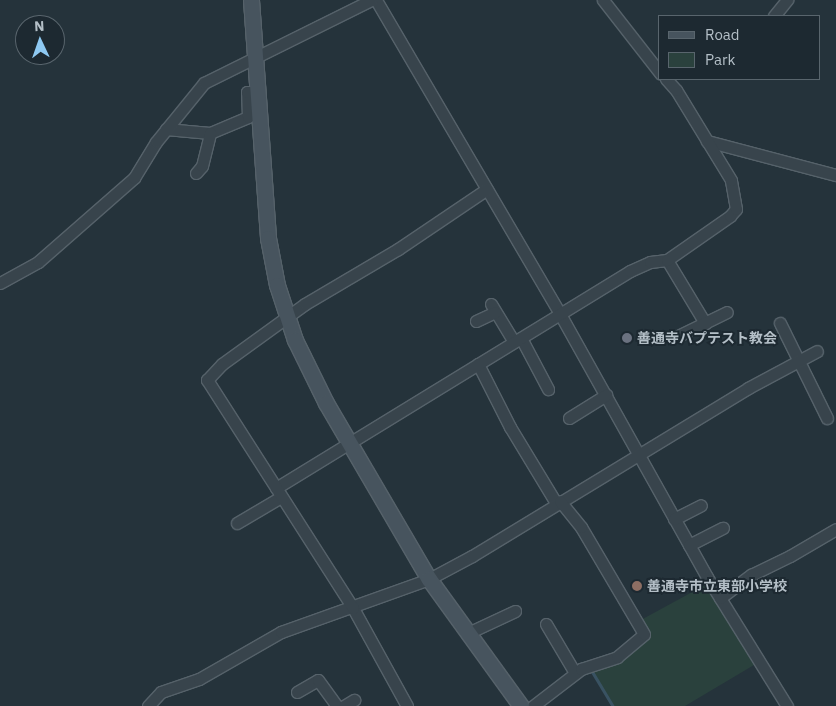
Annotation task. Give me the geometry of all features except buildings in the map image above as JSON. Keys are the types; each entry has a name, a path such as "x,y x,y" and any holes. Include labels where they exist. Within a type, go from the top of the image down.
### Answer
{"street":[{"path":"251,0 268,238 286,318 304,364 430,579 521,706"},
{"path":"2,278 38,262 134,178 166,130 204,83 371,0"},
{"path":"376,0 560,314 689,545 787,706"},
{"path":"603,0 658,69"},
{"path":"775,15 787,0"},
{"path":"237,522 349,443 630,271 650,262 667,260 736,209 731,180 707,141 677,84"},
{"path":"166,130 210,133 248,117 247,92 257,92"},
{"path":"196,173 202,166 210,133"},
{"path":"707,141 836,175"},
{"path":"407,706 354,608 206,380 222,364 286,318 487,189"},
{"path":"667,260 705,323"},
{"path":"476,321 493,308 517,340 548,389"},
{"path":"680,335 726,312"},
{"path":"780,322 827,418"},
{"path":"148,706 161,692 205,676 281,632 354,608 430,579 503,538 558,502 817,351"},
{"path":"478,364 510,427 558,502 581,527 644,634 617,657 575,673 533,706"},
{"path":"569,418 606,395"},
{"path":"674,519 701,505"},
{"path":"689,545 723,528"},
{"path":"720,598 751,575 790,556 836,529"},
{"path":"468,633 515,611"},
{"path":"546,624 575,673"},
{"path":"298,692 318,680 337,706"}],"green space":[{"path":"707,584 754,665 685,706 611,706 591,669 648,636 639,621"}],"waterway":[{"path":"592,671 613,706"}],"place":[{"name":"善通寺バプテスト教会","path":"627,338"},
{"name":"善通寺市立東部小学校","path":"637,586"}]}
